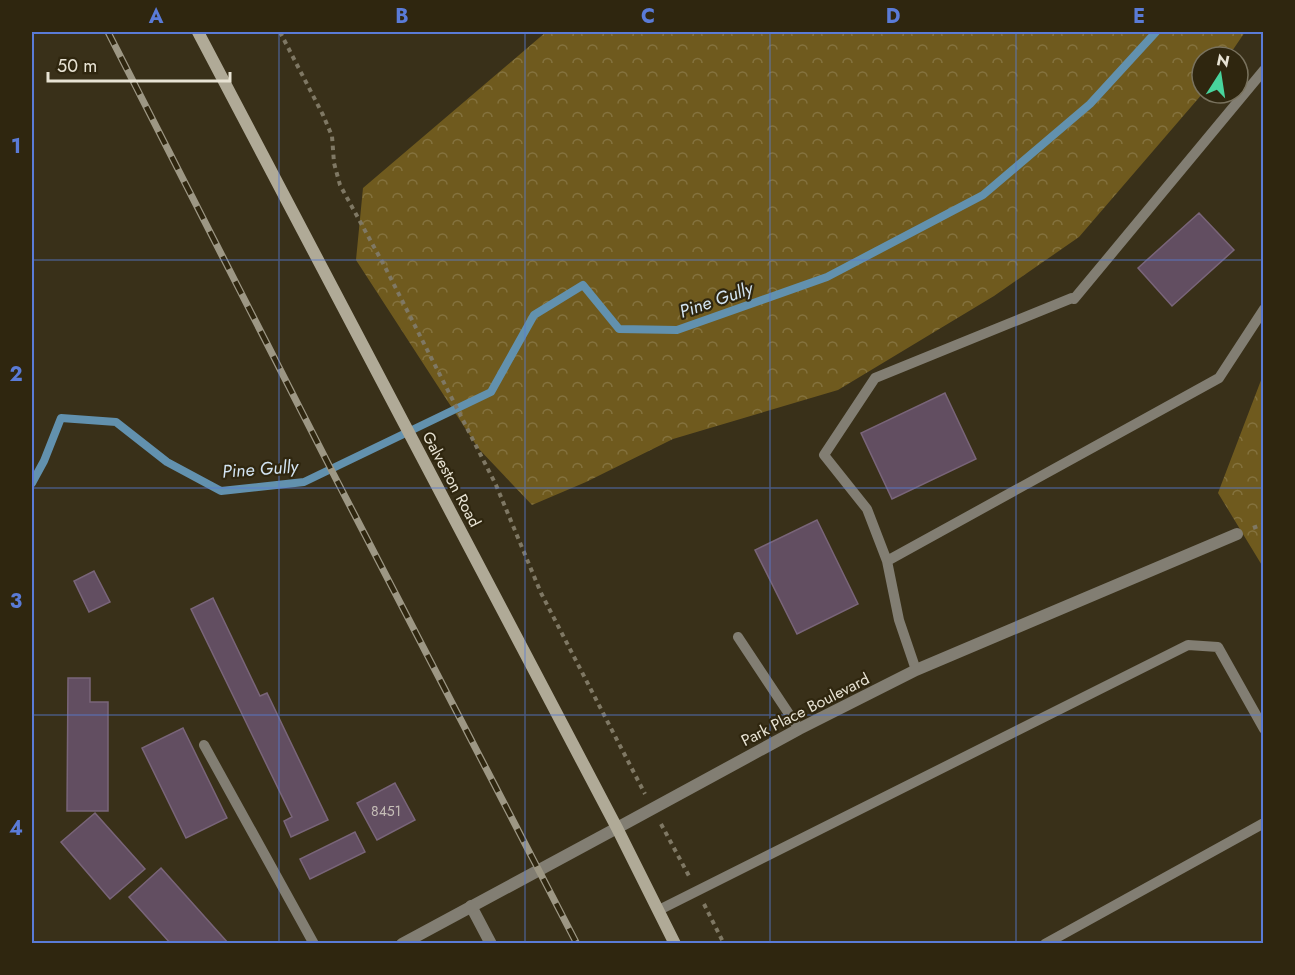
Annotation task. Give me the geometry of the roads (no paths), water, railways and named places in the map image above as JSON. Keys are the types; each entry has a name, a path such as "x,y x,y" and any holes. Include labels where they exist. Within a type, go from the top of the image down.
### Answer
{"main road":[{"name":"Galveston Road","path":"198,32 617,828 675,944"}],"street":[{"name":"Park Place Boulevard","path":"402,944 799,729 916,670 1238,534"},
{"path":"471,906 491,944"}],"lane":[{"path":"916,670 899,620 887,561 867,509 824,455 875,378 1074,299 1263,70"},
{"path":"887,561 1219,378 1263,309"},
{"path":"738,637 799,729"},
{"path":"659,910 1188,645 1218,647 1263,729"},
{"path":"204,745 314,944"},
{"path":"1045,944 1263,823"}],"waterway":[{"name":"Pine Gully","path":"32,483 44,461 61,418 116,422 167,462 221,491 304,482 491,392 534,315 583,285 619,329 677,330 827,277 983,195 1090,104 1156,32"}],"railway":[{"path":"108,32 577,944"}]}
